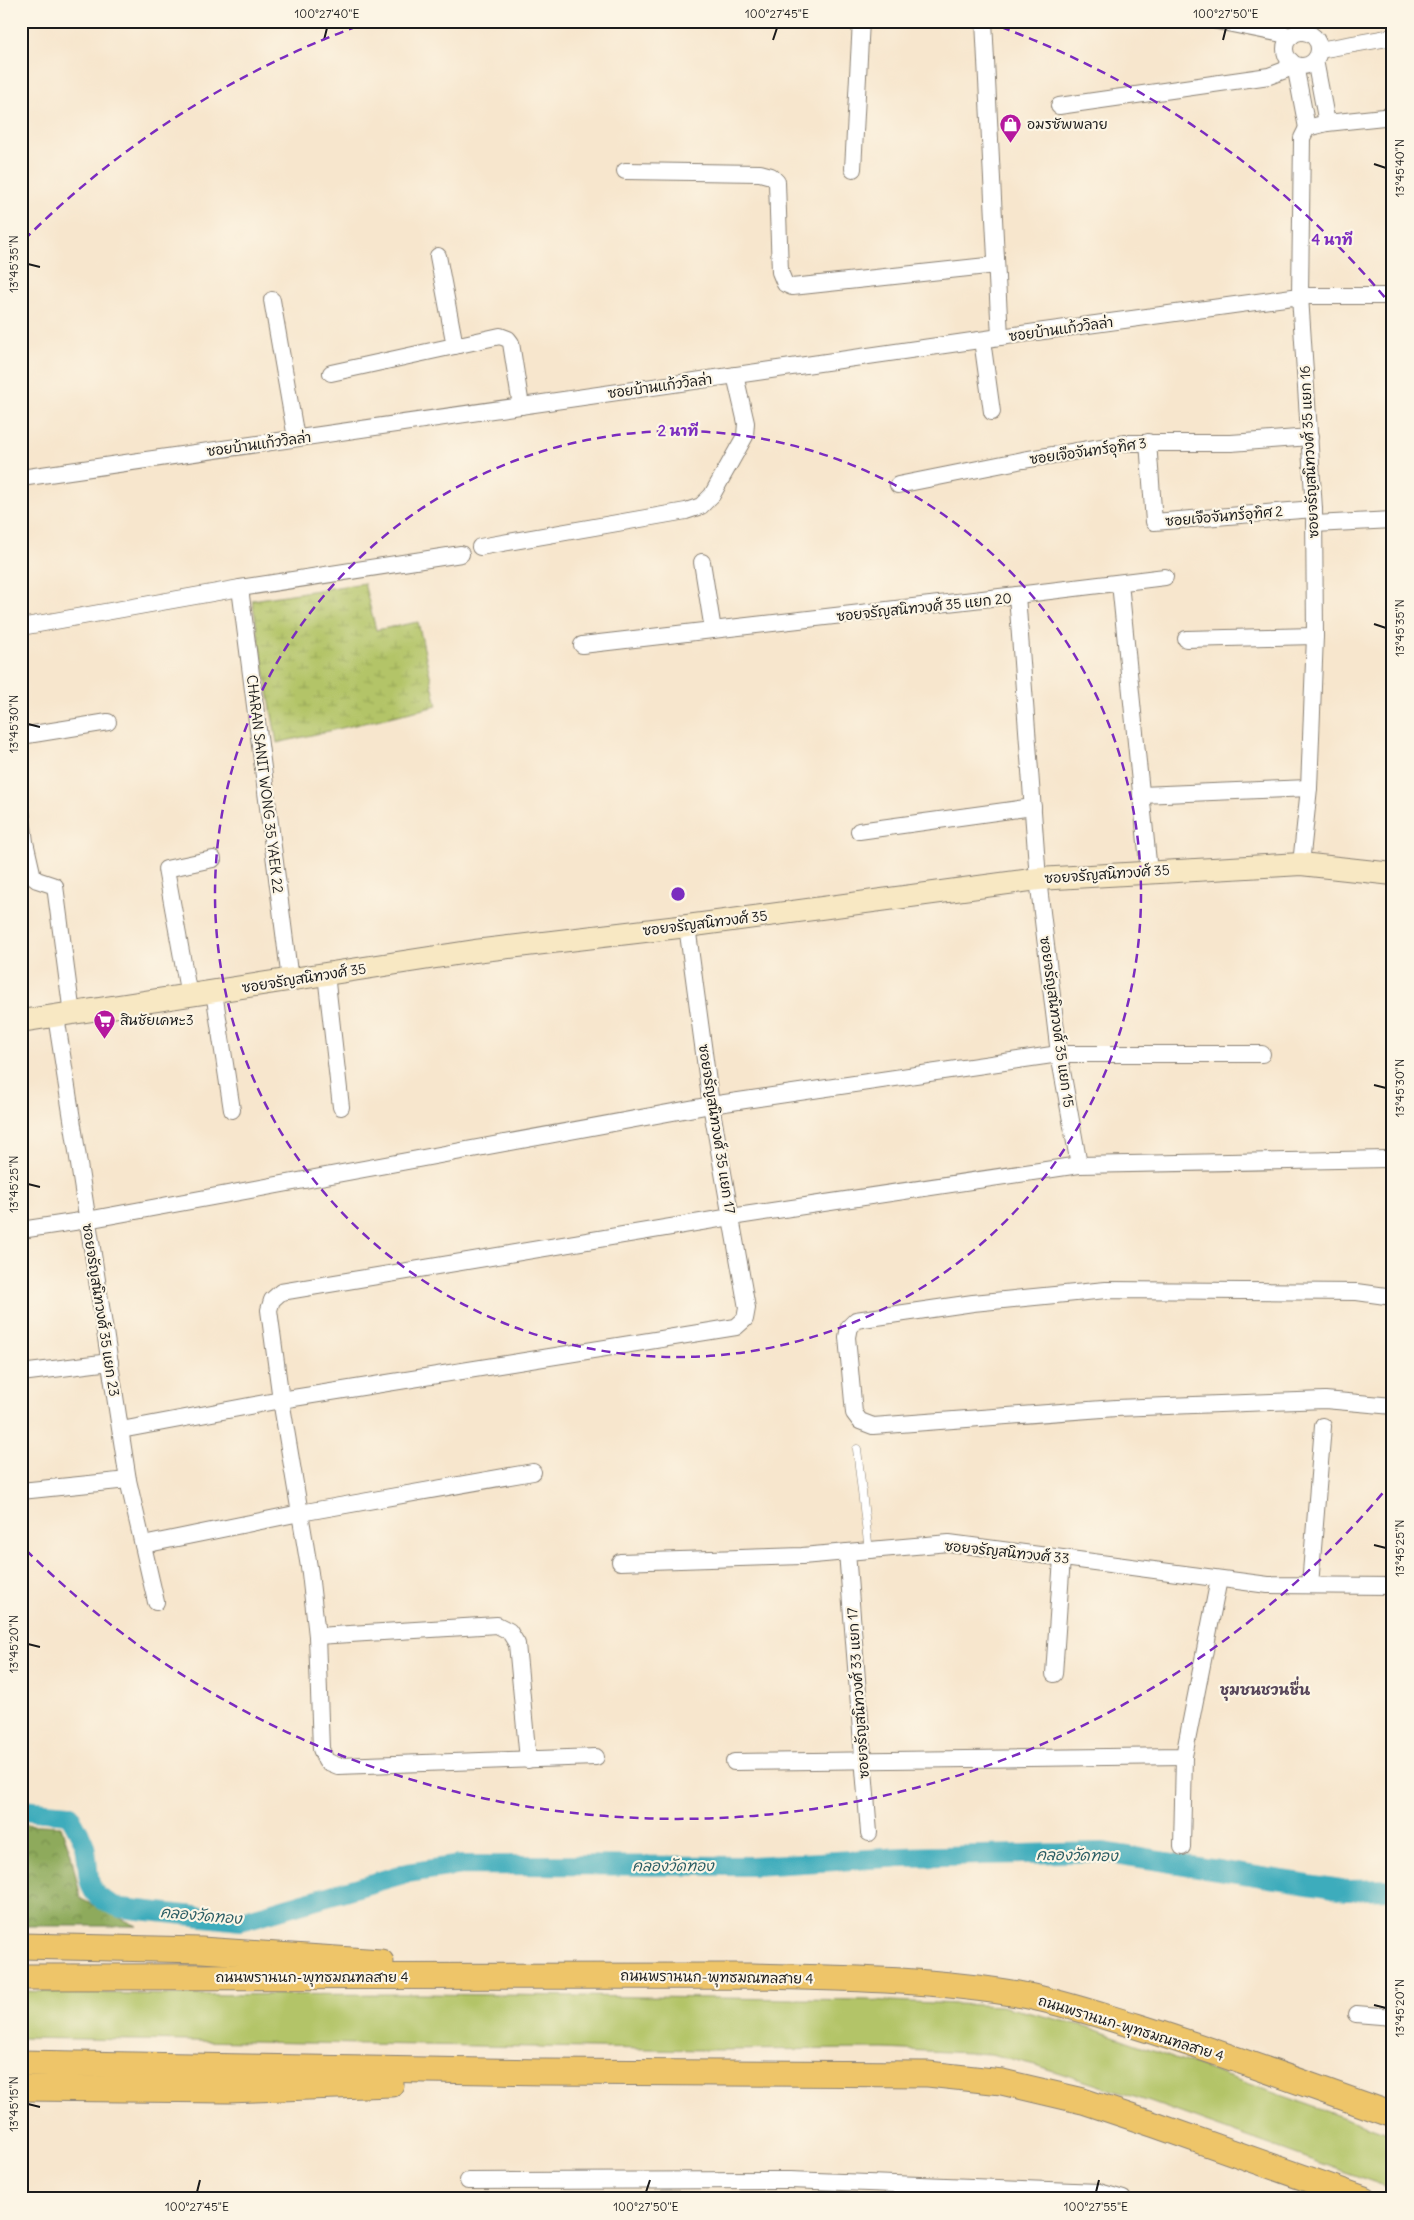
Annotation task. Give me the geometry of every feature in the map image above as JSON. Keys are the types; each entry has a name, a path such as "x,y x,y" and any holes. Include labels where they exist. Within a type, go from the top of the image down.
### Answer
{"main road":[{"path":"21,1946 267,1953 544,1975"},
{"name":"ถนนพรานนก-พุทธมณฑลสาย 4","path":"21,1977 544,1975 853,1979 942,1984 1024,1995 1094,2013 1176,2038 1393,2115"},
{"path":"21,2063 541,2072 850,2072 928,2074 1002,2082 1092,2104 1364,2199"},
{"path":"21,2088 163,2090 363,2086 541,2072"}],"street":[{"path":"854,169 861,21"},
{"path":"984,21 1000,337"},
{"path":"1217,21 1292,36"},
{"path":"1327,123 1316,40 1308,33 1297,33 1288,40 1285,51 1293,63 1307,128 1327,123 1393,116"},
{"path":"1293,63 1306,66 1317,55 1393,37"},
{"path":"1059,106 1269,76 1285,70 1293,63"},
{"name":"ซอยจรัญสนิทวงศ์ 35 แยก 16","path":"1301,864 1309,788 1315,636 1314,516 1300,296 1302,138 1307,128"},
{"path":"625,171 760,173 771,176 777,182 780,272 785,284 792,287 996,265"},
{"path":"438,256 455,346"},
{"name":"ซอยบ้านแก้ววิลล่า","path":"21,478 1000,337 1300,296 1393,296"},
{"path":"272,300 296,438"},
{"path":"331,374 500,336 508,339 511,344 521,406"},
{"path":"982,340 992,412"},
{"path":"480,547 686,511 701,506 712,495 745,436 746,423 735,375"},
{"name":"ซอยเจือจันทร์อุทิศ 3","path":"898,485 1023,460 1126,444 1148,442 1231,443 1310,437"},
{"name":"ซอยเจือจันทร์อุทิศ 2","path":"1148,442 1154,522 1314,516"},
{"path":"1314,516 1393,520"},
{"path":"21,627 240,588 460,554"},
{"path":"702,562 713,630"},
{"path":"1017,596 1165,578"},
{"path":"1120,583 1149,872"},
{"name":"CHARAN SANIT WONG 35 YAEK 22","path":"240,588 290,980"},
{"name":"ซอยจรัญสนิทวงศ์ 35 แยก 20","path":"582,645 1017,596 1038,879"},
{"path":"1186,639 1315,636"},
{"path":"21,736 108,722"},
{"path":"1141,795 1309,788"},
{"path":"859,831 1032,807"},
{"path":"21,810 23,842"},
{"name":"ซอยจรัญสนิทวงศ์ 35 แยก 23","path":"23,842 33,877 54,886 64,1015 87,1220 128,1480 156,1602"},
{"path":"189,996 166,868 213,859"},
{"name":"ซอยจรัญสนิทวงศ์ 35","path":"21,1022 475,951 687,926 1038,879 1301,864 1393,874"},
{"name":"ซอยจรัญสนิทวงศ์ 35 แยก 15","path":"1038,879 1059,1054 1079,1165"},
{"name":"ซอยจรัญสนิทวงศ์ 35 แยก 17","path":"281,1400 736,1327 745,1319 747,1308 711,1105 687,926"},
{"path":"326,974 341,1107"},
{"path":"214,992 232,1110"},
{"path":"21,1230 87,1220 711,1105 1059,1054 1262,1054"},
{"path":"596,1758 338,1766 326,1761 321,1749 317,1636 310,1573 281,1400 269,1310 272,1300 280,1292 731,1217 1079,1165 1387,1158"},
{"path":"1393,1297 1357,1292 1106,1290 973,1303 856,1320 849,1327 847,1337 854,1413 860,1421 873,1426 1116,1408 1325,1400 1393,1406"},
{"path":"21,1373 110,1362"},
{"path":"121,1430 281,1400"},
{"path":"1310,1585 1323,1426"},
{"path":"143,1545 300,1513 533,1472"},
{"path":"21,1491 128,1480"},
{"name":"ซอยจรัญสนิทวงศ์ 33","path":"620,1562 802,1556 949,1543 1268,1585 1393,1586"},
{"name":"ซอยจรัญสนิทวงศ์ 33 แยก 17","path":"847,1552 869,1833"},
{"path":"1054,1674 1062,1558"},
{"path":"1182,1847 1184,1756 1219,1579"},
{"path":"317,1636 497,1625 509,1631 517,1644 528,1760"},
{"path":"734,1762 1184,1756"},
{"path":"1356,2014 1393,2017"},
{"path":"468,2180 790,2180 1098,2192 1123,2199"}],"lane":[{"path":"857,1449 869,1551"}],"green space":[{"path":"364,583 376,630 418,622 437,706 277,743 252,600"},
{"path":"21,1824 61,1826 71,1854 81,1899 137,1926 21,1926"},
{"path":"21,1991 172,1995 422,1994 867,2000 1001,2006 1085,2026 1393,2135 1393,2189 1150,2102 1035,2065 991,2054 884,2049 705,2050 21,2038"}],"waterway":[{"name":"คลองวัดทอง","path":"21,1810 69,1814 85,1846 90,1884 93,1891 108,1903 121,1908 241,1921 407,1873 461,1865 752,1866 903,1857 1102,1852 1347,1890 1393,1889"}],"place":[{"name":"อมรซัพพลาย","path":"1011,143"},
{"name":"สินชัยเคหะ3","path":"104,1039"}],"district":[{"name":"ชุมชนชวนชื่น","path":"1265,1689"}]}
